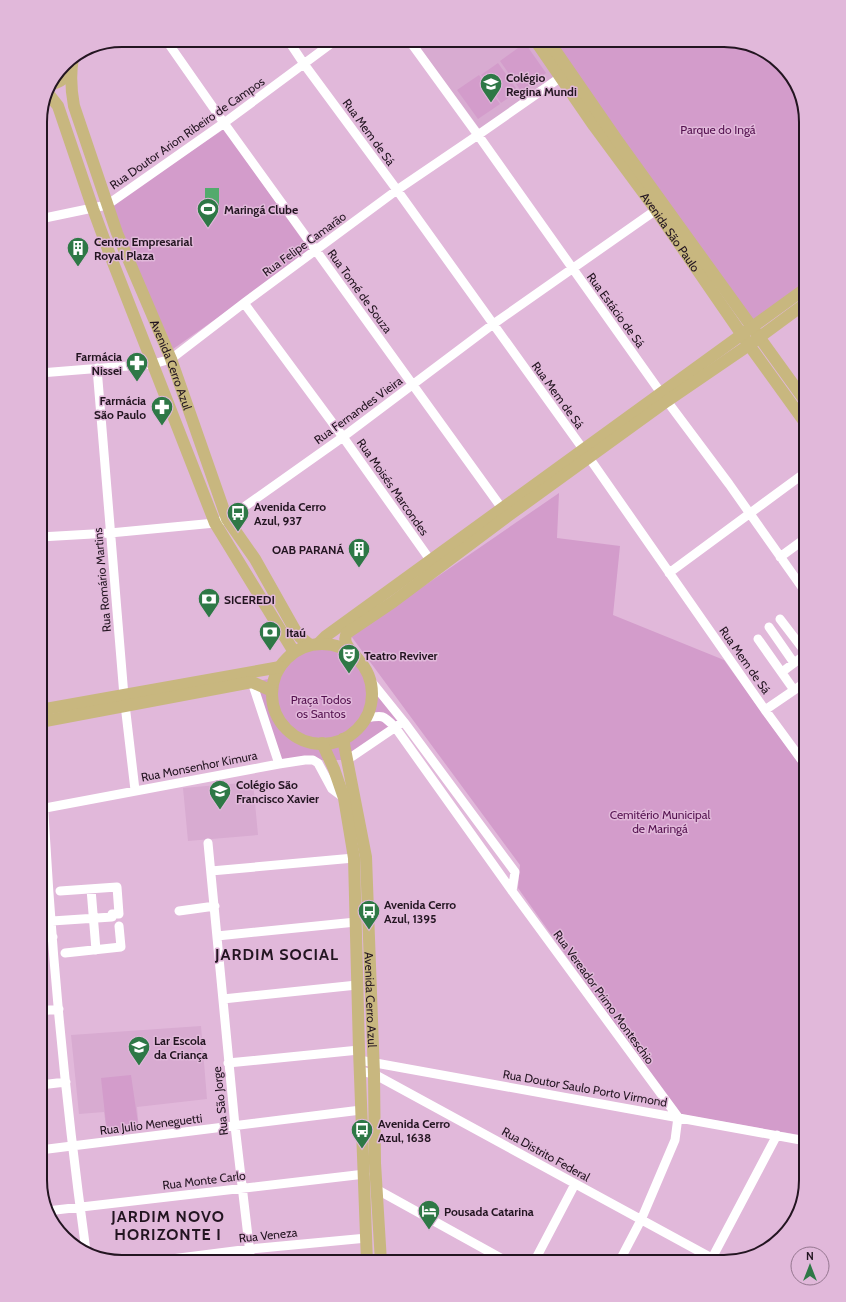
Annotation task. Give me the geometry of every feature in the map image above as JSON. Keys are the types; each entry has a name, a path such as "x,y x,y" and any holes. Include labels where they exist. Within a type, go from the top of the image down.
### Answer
{"main road":[{"name":"Avenida São Paulo","path":"539,47 594,126 634,162 799,392"},
{"name":"Avenida São Paulo","path":"552,47 656,210 749,346 799,414"},
{"name":"Avenida Cerro Azul","path":"72,66 74,106 107,205 117,233 171,359 228,519 254,559 295,630 300,637 314,644"},
{"path":"59,82 65,77 69,69"},
{"name":"Avenida Cerro Azul","path":"52,98 58,106 93,209 215,523 294,652"},
{"path":"434,565 314,644 294,652 280,667 274,678 272,691 273,704 278,717 286,728 296,736 308,742 322,743 344,739 357,730 366,718 371,706 371,681 366,669 345,642 344,637 347,633 504,512 664,397 742,334 799,293"},
{"path":"664,397 749,346 799,308"},
{"path":"314,644 333,645 346,650 358,659"},
{"path":"47,720 124,701 250,677 280,667"},
{"path":"250,677 272,691"},
{"path":"47,709 124,701"},
{"name":"Avenida Cerro Azul","path":"344,739 355,794 354,858 359,1060 363,1146 376,1189 381,1255"},
{"name":"Avenida Cerro Azul","path":"322,743 334,769 366,857 373,1068 367,1255"}],"street":[{"name":"Rua Tomé de Souza","path":"171,47 504,512"},
{"name":"Rua Mem de Sá","path":"293,47 586,454 799,756"},
{"name":"Rua Doutor Arion Ribeiro de Campos","path":"47,219 107,205 224,123 327,47"},
{"name":"Rua Estácio de Sá","path":"414,47 571,268 729,484 799,583"},
{"name":"Rua Felipe Camarão","path":"47,372 153,364 171,359 397,190 561,77"},
{"name":"Rua Fernandes Vieira","path":"47,537 110,533 215,523 228,519 343,437 492,325 571,268 656,210"},
{"name":"Rua Moisés Marcondes","path":"244,303 343,437 434,565"},
{"name":"Rua Romário Martins","path":"97,368 124,701 135,790"},
{"path":"669,573 799,477"},
{"path":"780,556 799,543"},
{"path":"780,620 799,645"},
{"path":"769,627 794,663"},
{"path":"758,638 794,690"},
{"path":"782,672 799,659"},
{"path":"250,677 279,764"},
{"path":"371,681 404,722 515,872 512,891"},
{"path":"765,710 799,687"},
{"name":"Rua Vereador Primo Monteschio","path":"366,718 380,715 385,717 395,727 512,891 678,1117"},
{"path":"347,760 404,722"},
{"name":"Rua Monsenhor Kimura","path":"47,808 135,790 305,760 313,760 318,763 332,789 344,798"},
{"name":"Rua São Jorge","path":"208,843 215,906 234,1126 250,1255"},
{"path":"211,871 354,858"},
{"path":"47,866 66,1082 85,1245"},
{"path":"52,922 112,917 112,914 119,914 117,887 60,891"},
{"path":"91,889 96,950"},
{"path":"179,911 215,906"},
{"path":"217,936 356,922"},
{"path":"65,953 121,947 119,926"},
{"path":"47,938 53,938"},
{"path":"222,999 357,985"},
{"path":"47,1010 59,1009"},
{"name":"Rua Doutor Saulo Porto Virmond","path":"228,1063 359,1060 373,1068 678,1117 799,1140"},
{"name":"Rua Distrito Federal","path":"373,1068 703,1255"},
{"path":"47,1084 66,1082"},
{"name":"Rua Julio Meneguetti","path":"47,1149 361,1110"},
{"path":"623,1255 641,1220 675,1140 678,1117"},
{"path":"717,1255 777,1136"},
{"name":"Rua Monte Carlo","path":"54,1210 370,1172"},
{"path":"538,1255 576,1184"},
{"path":"376,1189 495,1255"},
{"name":"Rua Veneza","path":"203,1255 367,1238"}],"shaded area":[{"name":"Colégio Regina Mundi","path":"419,47 539,47 560,76 482,132"},
{"path":"205,188 219,188 219,210 205,210"},
{"name":"Colégio São Francisco Xavier","path":"253,782 258,835 188,841 183,788"},
{"name":"Lar Escola da Criança","path":"201,1026 207,1099 137,1107 139,1130 107,1134 104,1112 79,1114 71,1035"}],"green space":[{"path":"519,47 528,47 546,73 521,91 500,61"},
{"name":"Parque do Ingá","path":"555,47 738,48 766,60 786,80 795,98 799,117 799,292 752,325"},
{"path":"498,63 518,91 501,103 481,75"},
{"path":"479,75 500,104 478,119 457,90"},
{"name":"Maringá Clube","path":"224,129 311,252 173,349 110,206"},
{"name":"Cemitério Municipal de Maringá","path":"559,493 557,538 620,546 613,615 724,660 799,764 799,1135 679,1114 518,888 520,865 351,636"},
{"name":"Praça Todos os Santos","path":"318,644 338,647 355,657 368,673 371,682 404,722 347,760 313,760 279,764 252,682 274,678 286,659 291,655 303,648"},
{"path":"131,1075 139,1130 107,1133 101,1078"}],"place":[{"name":"Colégio Regina Mundi","path":"491,104"},
{"name":"Maringá Clube","path":"208,228"},
{"name":"Centro Empresarial Royal Plaza","path":"78,268"},
{"name":"Farmácia Nissei","path":"137,382"},
{"name":"Farmácia São Paulo","path":"162,426"},
{"name":"Avenida Cerro Azul, 937","path":"238,532"},
{"name":"OAB PARANÁ","path":"359,568"},
{"name":"SICEREDI","path":"209,618"},
{"name":"Itaú","path":"270,652"},
{"name":"Teatro Reviver","path":"349,674"},
{"name":"Colégio São Francisco Xavier","path":"220,810"},
{"name":"Avenida Cerro Azul, 1395","path":"369,930"},
{"name":"Lar Escola da Criança","path":"139,1066"},
{"name":"Avenida Cerro Azul, 1638","path":"362,1150"},
{"name":"Pousada Catarina","path":"429,1230"}],"district":[{"name":"JARDIM SOCIAL","path":"277,954"},
{"name":"JARDIM NOVO HORIZONTE I","path":"168,1225"}]}
